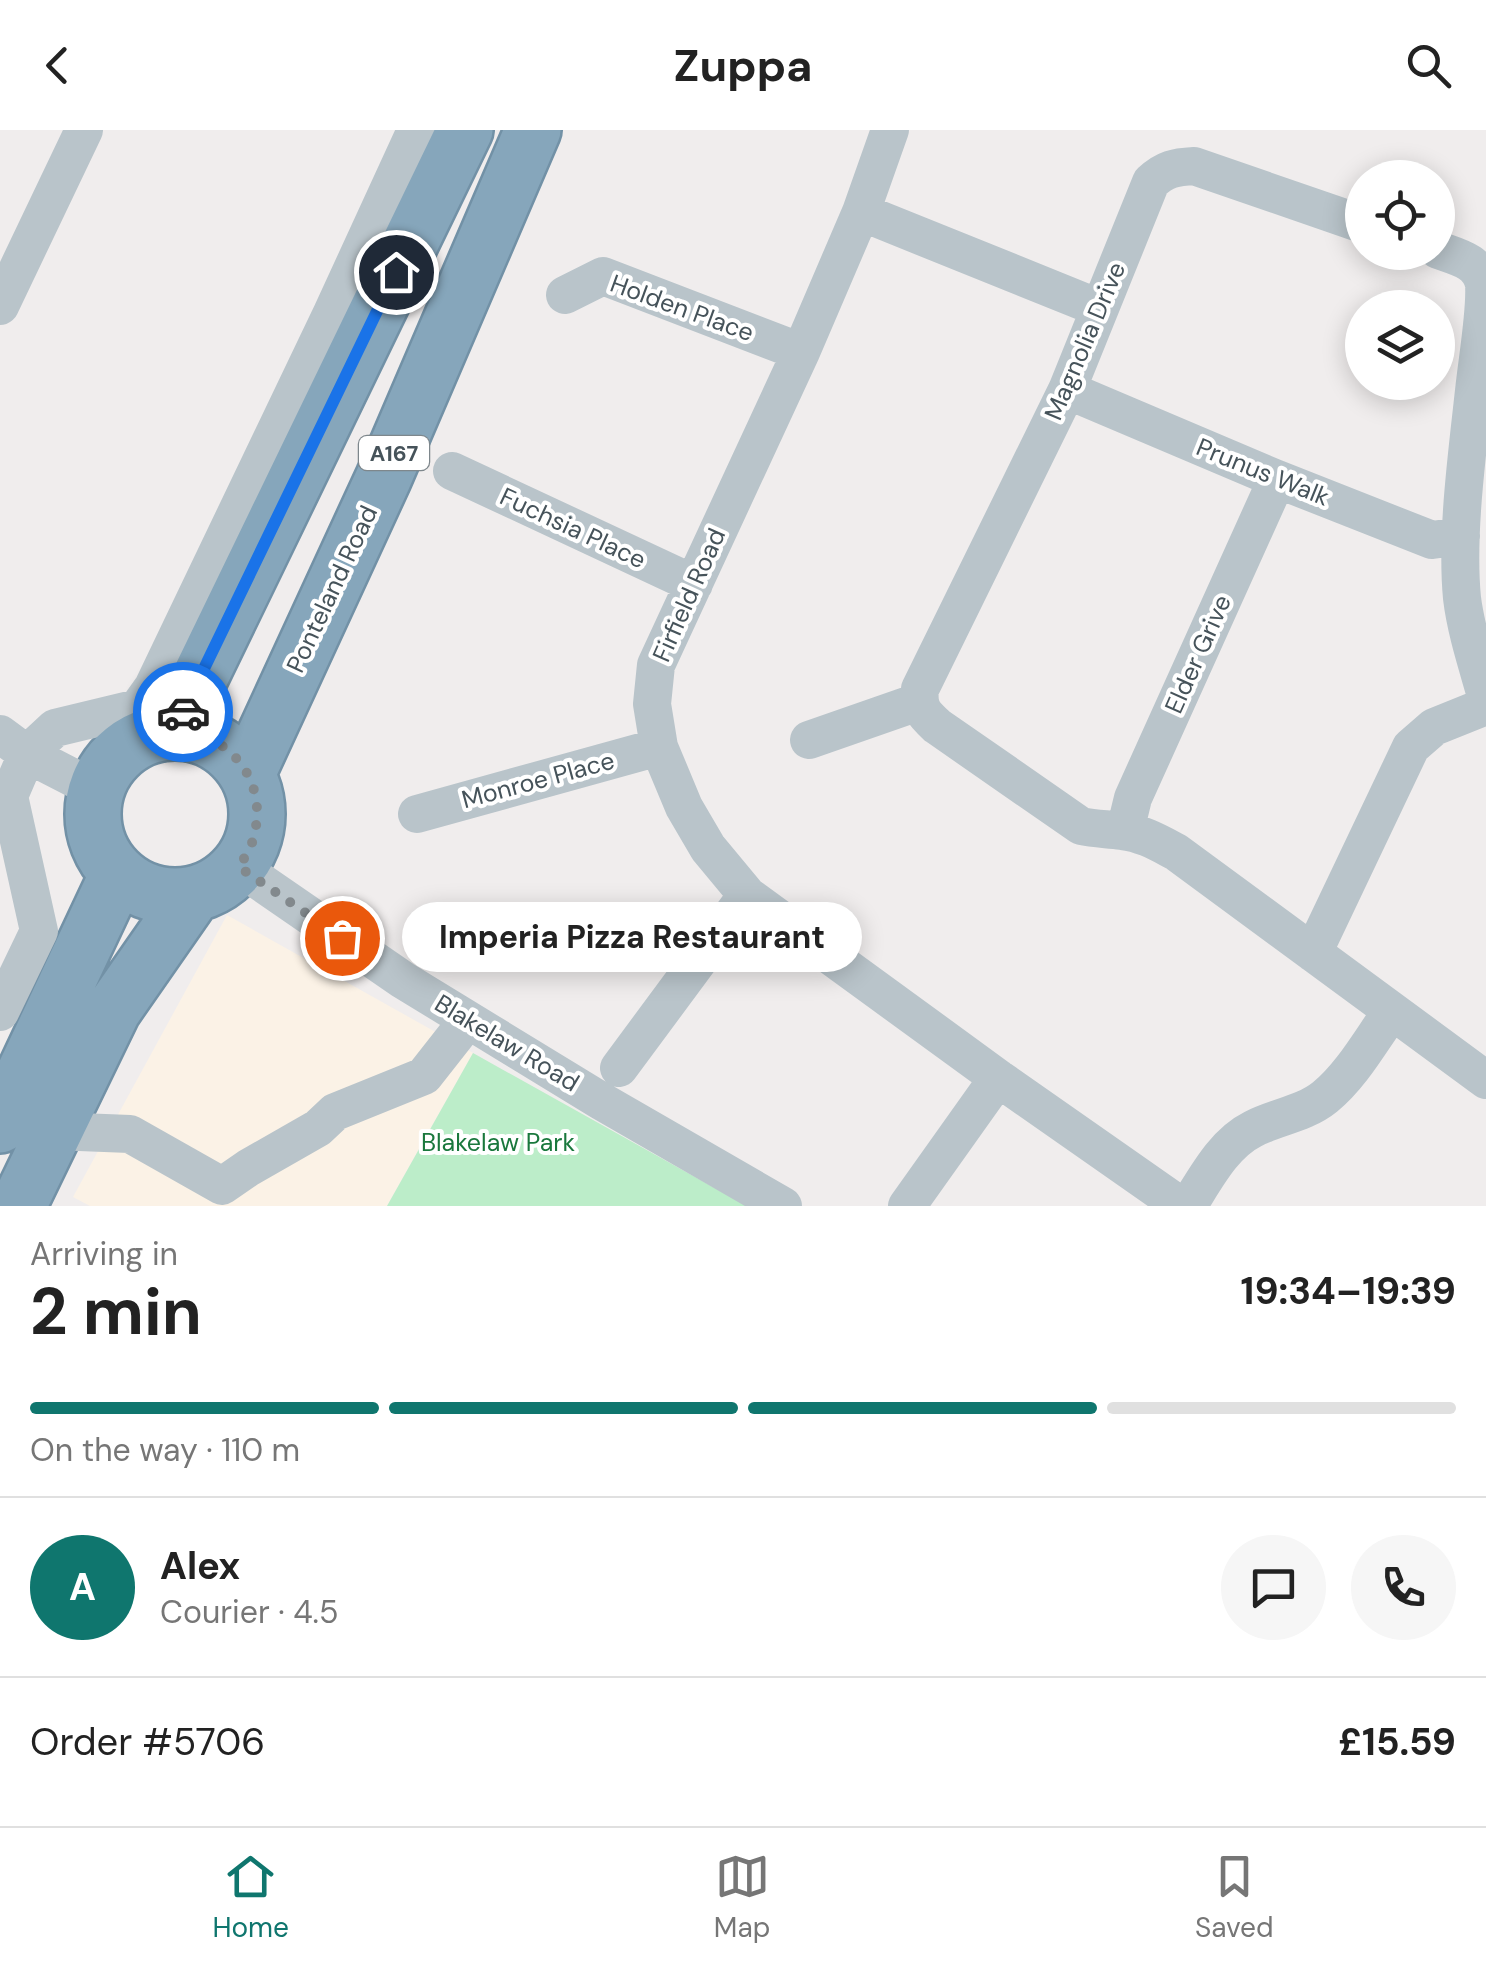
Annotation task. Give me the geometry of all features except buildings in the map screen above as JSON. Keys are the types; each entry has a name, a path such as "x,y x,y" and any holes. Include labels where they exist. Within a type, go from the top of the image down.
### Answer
{"highway":[{"path":"174,730 465,130"},
{"name":"Ponteland Road","path":"248,772 384,478 533,130"},
{"path":"174,730 202,735 228,750 248,772 258,814 253,842 239,867 217,886 193,895 164,896 136,888 118,874 100,851 92,811 95,789 113,758 136,740 174,730"},
{"path":"0,1124 118,874"},
{"path":"18,1206 113,1010 193,895"}],"street":[{"path":"0,306 84,130"},
{"path":"14,744 55,728 138,708 153,686 416,130"},
{"name":"Firfield Road","path":"887,131 861,212 656,665 652,704 659,747 684,807 708,848 747,895 998,1078 1197,1202"},
{"name":"Magnolia Drive","path":"918,702 920,689 1067,390 1152,182 1162,172 1194,166 1345,218"},
{"path":"861,212 1099,308"},
{"path":"1455,256 1480,270 1486,287 1461,536 1462,597 1486,696"},
{"name":"Holden Place","path":"565,295 604,276 800,352"},
{"name":"Prunus Walk","path":"1067,390 1432,540 1461,536"},
{"name":"Fuchsia Place","path":"452,472 694,584"},
{"name":"Elder Grive","path":"1125,831 1132,798 1277,479"},
{"path":"809,740 918,702 937,726 1081,826 1125,831 1150,838 1176,852 1486,1080"},
{"path":"1312,953 1412,747 1434,728 1486,706"},
{"path":"14,744 95,789"},
{"path":"0,1012 38,931 9,796 14,744"},
{"name":"Monroe Place","path":"417,814 659,747"},
{"name":"Blakelaw Road","path":"239,867 403,980 783,1206"},
{"path":"619,1068 747,895"},
{"path":"1197,1202 1228,1148 1256,1126 1322,1099 1342,1080 1392,1011"},
{"path":"54,1131 130,1134 222,1186 318,1128 335,1112 424,1076 468,1020"},
{"path":"907,1206 998,1078"}],"shaded area":[{"path":"227,915 473,1053 387,1206 90,1206 73,1197"}],"green space":[{"name":"Blakelaw Park","path":"473,1053 747,1206 387,1206"}],"way so far":[{"path":"183,712 174,730 202,735 228,750 248,772 253,784 258,814 253,842 239,867 342,938"}],"place":[{"name":"Imperia Pizza Restaurant","path":"342,938"}],"route":[{"path":"183,712 396,272"}]}
